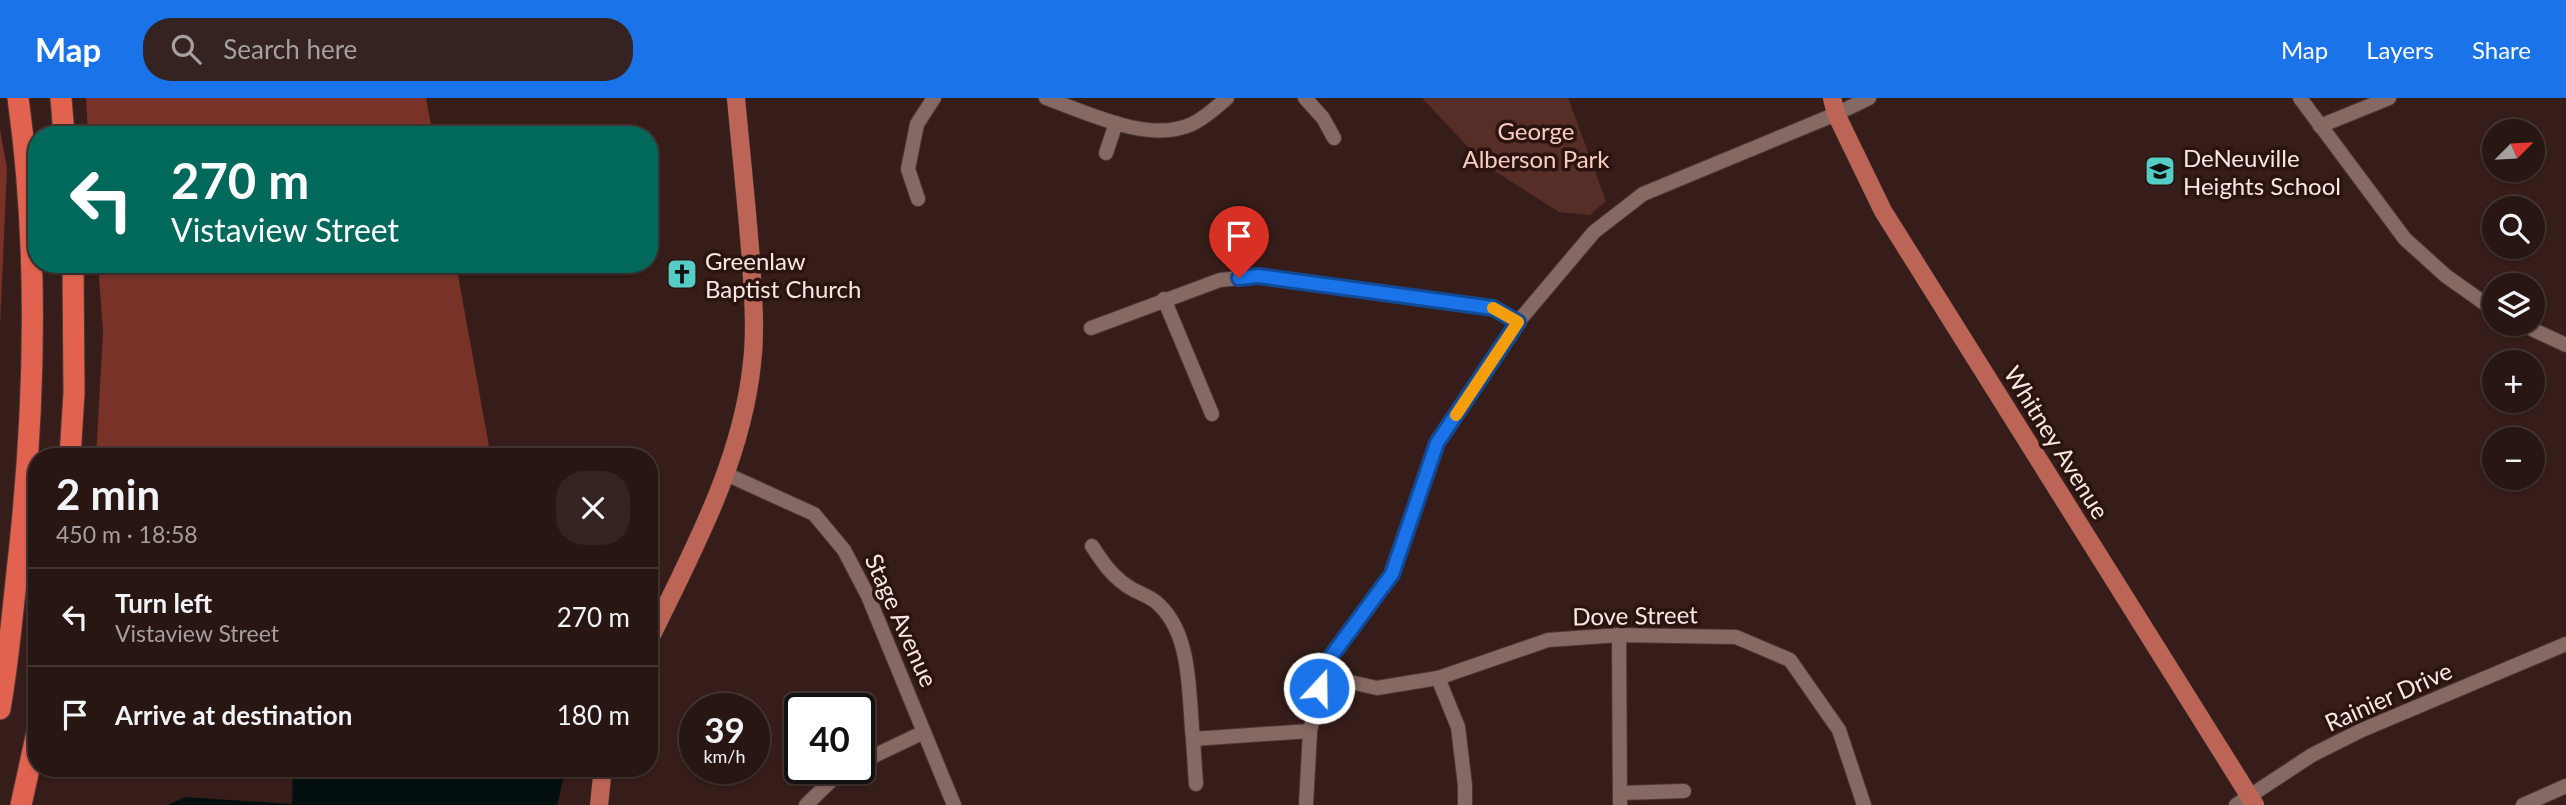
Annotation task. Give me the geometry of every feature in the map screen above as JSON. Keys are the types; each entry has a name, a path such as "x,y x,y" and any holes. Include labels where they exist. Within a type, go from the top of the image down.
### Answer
{"highway":[{"path":"18,98 28,209"},
{"path":"61,98 63,126"},
{"path":"29,448 34,361 31,273"},
{"path":"71,448 74,393 73,273"},
{"path":"0,709 28,460"},
{"path":"21,805 28,773"}],"main road":[{"path":"658,623 695,548 726,474 742,419 752,351 752,280 736,98"},
{"name":"Whitney Avenue","path":"1834,106 1883,211 2247,802"},
{"path":"599,805 602,777"}],"street":[{"path":"918,199 908,169 917,124 934,98"},
{"path":"1046,98 1116,124 1156,131 1192,125 1227,98"},
{"path":"1305,98 1323,118 1334,138"},
{"path":"1306,805 1310,731 1324,666 1392,574 1437,443 1518,322 1594,232 1643,194 1834,106 1869,98"},
{"path":"2300,98 2405,239 2446,276 2482,302"},
{"path":"2320,126 2389,98"},
{"path":"1106,153 1116,124"},
{"path":"1091,328 1220,279 1258,276 1493,308 1518,322"},
{"path":"1164,299 1212,414"},
{"path":"2545,335 2566,345"},
{"name":"Stage Avenue","path":"726,474 814,514 844,550 868,596 954,805"},
{"path":"1092,545 1108,572 1155,601 1174,621 1184,650 1196,784"},
{"path":"1619,635 1620,799 1684,791"},
{"name":"Dove Street","path":"1324,666 1350,682 1377,688 1438,678 1548,640 1619,635 1736,636 1790,660 1839,730 1864,805"},
{"name":"Rainier Drive","path":"2247,802 2312,755 2362,730 2566,643"},
{"path":"1438,678 1458,727 1465,805"},
{"path":"1193,739 1310,731"},
{"path":"875,755 924,732"},
{"path":"806,805 827,784"},
{"path":"2523,805 2566,786"}],"green space":[{"name":"George Alberson Park","path":"1422,98 1568,98 1606,201 1590,215 1559,212 1485,165"}],"shaded area":[{"path":"86,98 426,98 431,126 88,126"},
{"path":"0,130 7,168 0,326"},
{"path":"99,273 458,273 489,448 97,448 103,332"},
{"path":"293,777 564,777 557,805 168,805 185,797 292,804"}],"slow traffic":[{"path":"1456,415 1518,322 1493,308"}],"place":[{"name":"DeNeuville Heights School","path":"2160,171"},
{"name":"Greenlaw Baptist Church","path":"682,274"}],"route":[{"path":"1239,278 1258,276 1493,308 1518,322 1437,443 1392,574 1324,666 1319,688"}]}
